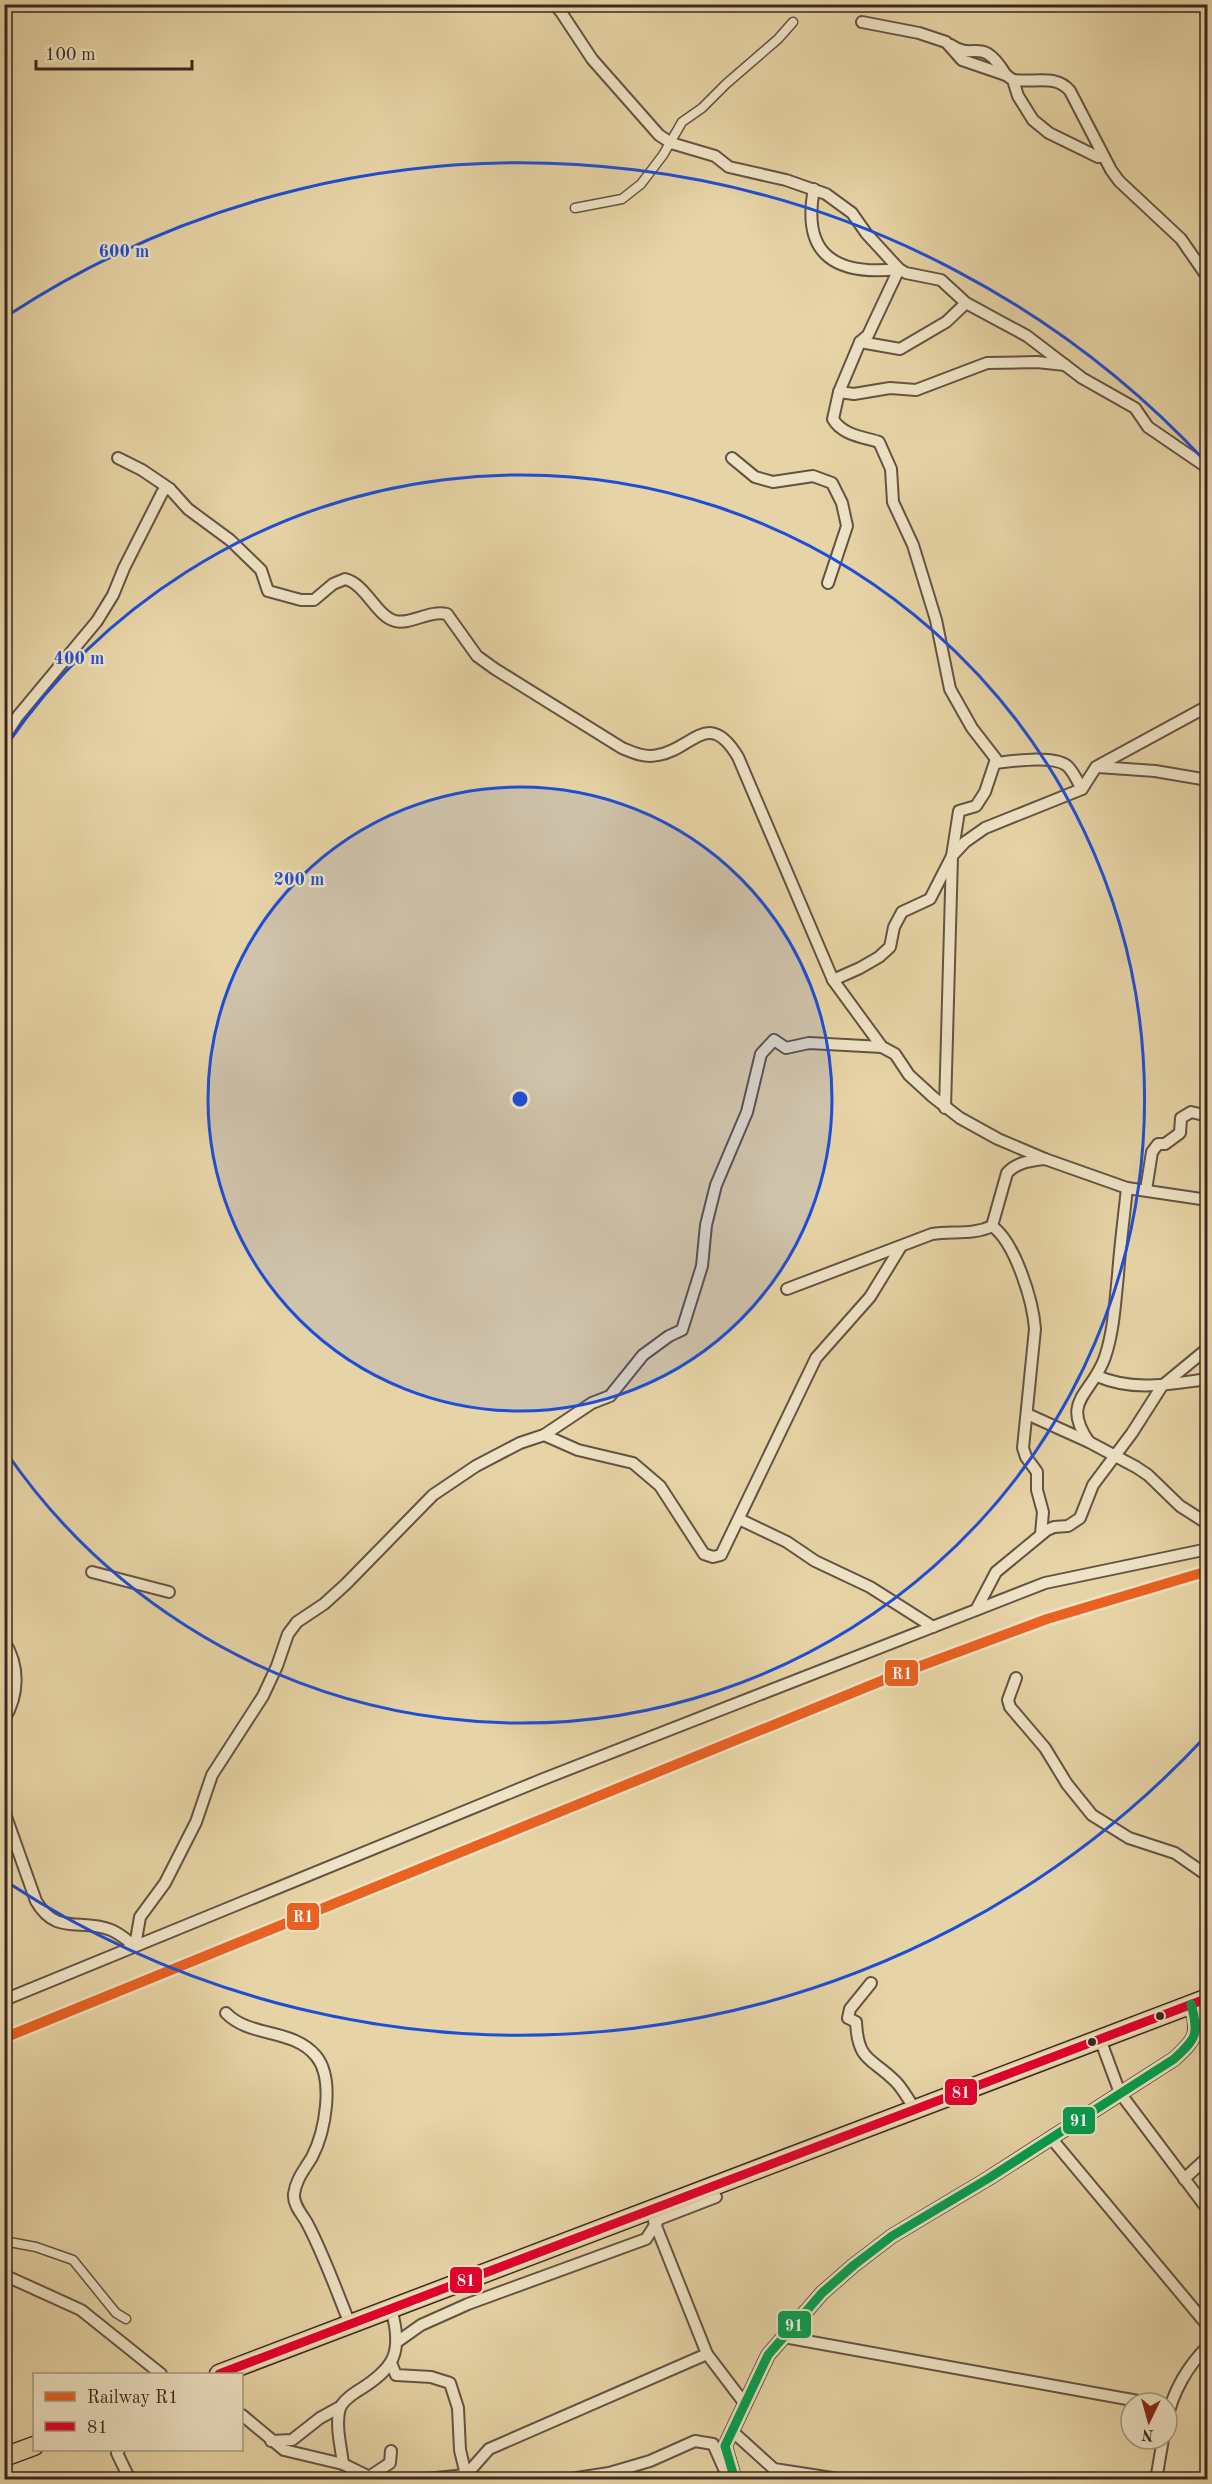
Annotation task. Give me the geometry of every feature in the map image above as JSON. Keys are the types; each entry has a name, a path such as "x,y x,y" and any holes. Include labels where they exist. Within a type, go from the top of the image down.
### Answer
{"highway":[{"path":"225,2373 391,2309 654,2217 915,2109 1199,2001"},
{"path":"4,2457 33,2446"}],"street":[{"path":"554,4 592,59 659,135 677,145 716,156 729,167 814,189 841,204 852,213 866,233 899,269 906,273 941,280 966,303 1027,336 1106,393 1135,408 1148,427 1208,468"},
{"path":"575,208 622,199 641,184 663,155 682,122 702,108 778,39 793,22"},
{"path":"862,22 919,33 946,42 959,51 980,50 989,53 1010,78 1033,120 1049,133 1098,157 1104,157"},
{"path":"1010,78 1052,80 1064,83 1119,181 1182,239 1208,278"},
{"path":"814,189 810,220 820,249 825,256 833,262 864,270 899,269"},
{"path":"899,269 868,334 860,342 840,392 833,418 836,424 855,436 879,442 890,463 893,502 913,545 936,620 950,689 972,728 995,756 996,763 990,772 985,792 976,806 959,812 952,855 945,1108"},
{"path":"860,342 900,349 946,322 966,303"},
{"path":"840,392 854,394 890,388 916,390 987,363 1037,362 1066,365"},
{"path":"118,458 142,470 170,489 188,509 230,540 261,570 268,591 301,600 314,600 333,584 345,579 357,586 387,616 396,621 437,613 447,614 477,656 495,669 622,748 644,756 660,755 693,737 707,733 721,736 731,745 738,757 833,980 882,1047"},
{"path":"732,458 755,477 773,482 813,476 831,483 842,504 847,526 828,583"},
{"path":"4,737 18,716 97,621 113,595 162,493 165,489 170,489"},
{"path":"833,980 869,963 890,947 894,927 902,912 930,899 952,855 965,842 985,828 1082,789 1096,767 1208,706"},
{"path":"996,763 1044,760 1064,764 1068,766 1082,789"},
{"path":"1096,767 1155,771 1208,780"},
{"path":"135,1946 140,1917 165,1883 196,1822 212,1775 222,1756 263,1696 288,1634 297,1622 324,1604 346,1584 433,1495 476,1466 520,1443 544,1435 592,1403 610,1396 643,1355 669,1336 682,1330 702,1266 710,1206 716,1185 747,1112 761,1054 774,1040 786,1048 809,1043 882,1047 895,1054 909,1075 945,1108 998,1139 1045,1159 1127,1188 1208,1200"},
{"path":"1146,1190 1152,1152 1158,1144 1165,1144 1180,1133 1181,1118 1191,1112 1208,1116"},
{"path":"787,1289 933,1234 952,1231 983,1231 992,1226 1007,1173 1023,1162 1045,1159"},
{"path":"1089,1442 1079,1428 1075,1416 1081,1398 1097,1376 1112,1330 1127,1188"},
{"path":"992,1226 1000,1231 1012,1253 1034,1313 1035,1329 1023,1448 1026,1457 1037,1472 1037,1490 1043,1512 1041,1534"},
{"path":"544,1435 578,1450 633,1463 660,1485 704,1554 713,1557 721,1555 816,1358 870,1297 900,1248"},
{"path":"976,1610 996,1572 1051,1527 1068,1526 1080,1518 1093,1485 1115,1457 1162,1386 1208,1348"},
{"path":"1097,1376 1122,1384 1162,1386 1208,1378"},
{"path":"1027,1414 1089,1442 1148,1475 1180,1506 1208,1524"},
{"path":"739,1519 787,1542 815,1561 870,1587 933,1627"},
{"path":"4,2000 541,1780 1045,1583 1208,1549"},
{"path":"92,1572 169,1592"},
{"path":"4,1641 13,1658 16,1671 16,1694 4,1720"},
{"path":"1016,1678 1008,1700 1010,1707 1045,1748 1067,1784 1092,1815 1129,1838 1175,1853 1208,1876"},
{"path":"4,1811 42,1912 51,1920 62,1923 112,1930 135,1946"},
{"path":"871,1983 850,2009 848,2018 856,2022 857,2042 866,2058 898,2084 915,2109"},
{"path":"735,2480 725,2446 768,2355 822,2293 892,2236 1157,2071 1195,2038 1199,2001"},
{"path":"226,2013 240,2025 288,2037 300,2043 315,2055 324,2070 327,2086 319,2139 296,2185 294,2197 321,2254 350,2325"},
{"path":"1100,2039 1120,2093 1208,2210"},
{"path":"1051,2138 1208,2326"},
{"path":"1184,2179 1208,2157"},
{"path":"654,2217 659,2219 716,2197"},
{"path":"397,2342 421,2325 468,2304 646,2239 654,2217"},
{"path":"654,2217 707,2354 745,2404"},
{"path":"4,2241 36,2247 73,2260 116,2313 126,2319"},
{"path":"4,2275 81,2310 159,2373"},
{"path":"271,2441 292,2440 320,2418 340,2407 348,2397 379,2379 391,2363 397,2342 397,2328 391,2309"},
{"path":"784,2337 1119,2398"},
{"path":"1176,2391 1194,2359 1208,2346"},
{"path":"416,2480 466,2477 489,2449 707,2354"},
{"path":"391,2363 396,2375 431,2377 450,2383 458,2408 460,2450 466,2477"},
{"path":"340,2407 339,2429 343,2464"},
{"path":"243,2416 284,2450 343,2464 373,2478 390,2463 391,2451"},
{"path":"732,2431 774,2469 845,2480"},
{"path":"564,2480 609,2473 650,2461 695,2441 713,2444 729,2480"},
{"path":"118,2451 130,2480"},
{"path":"1156,2480 1161,2451"}],"rail line":[{"name":"R1","path":"4,2038 896,1675 1047,1619 1208,1571"}],"transit line":[{"name":"81","path":"222,2373 1208,1998"},
{"name":"91","path":"735,2480 725,2446 768,2355 822,2293 892,2236 989,2178 1174,2059 1194,2035 1195,2022 1191,2004"}]}
